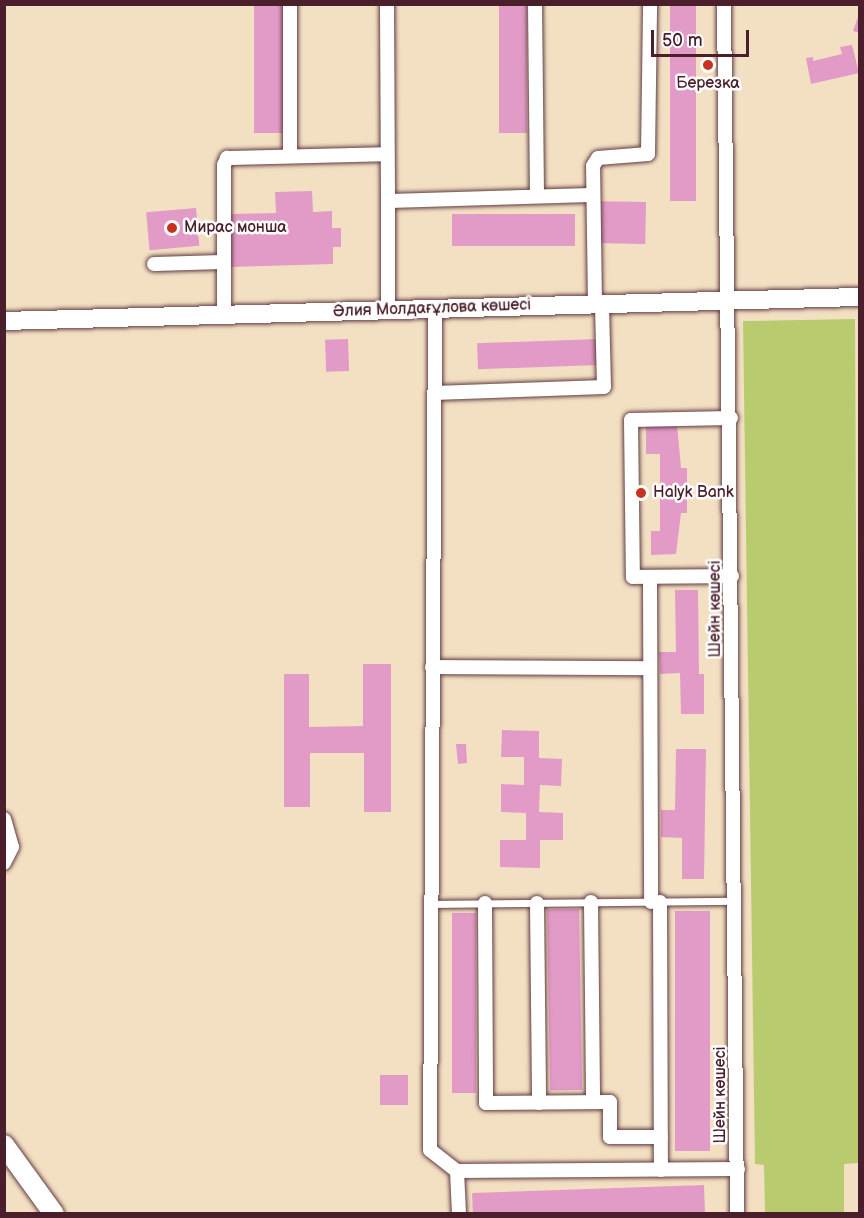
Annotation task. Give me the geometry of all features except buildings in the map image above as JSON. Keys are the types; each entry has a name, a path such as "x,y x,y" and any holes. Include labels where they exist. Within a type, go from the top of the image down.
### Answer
{"main road":[{"path":"4,1145 54,1210"}],"street":[{"path":"290,4 290,154"},
{"path":"387,4 388,310"},
{"path":"535,4 537,196"},
{"path":"434,393 604,387 592,195 594,160 648,154 650,148 650,4"},
{"name":"Шейн көшесі","path":"724,4 730,301 737,1214"},
{"path":"224,314 224,165 227,158 290,154 387,154"},
{"path":"388,201 592,195"},
{"path":"154,264 223,262"},
{"name":"Әлия Молдағұлова көшесі","path":"4,321 860,297"},
{"path":"435,309 430,1150 457,1171 738,1169"},
{"path":"731,418 631,420 633,577 732,576"},
{"path":"650,577 661,1170"},
{"path":"432,667 650,668"},
{"path":"4,819 12,847 4,863"},
{"path":"591,902 593,1102"},
{"path":"485,903 486,1103 610,1102 610,1137 661,1137"},
{"path":"537,903 539,1103"},
{"path":"457,1171 459,1214"}],"lane":[{"path":"431,904 734,901"}],"green space":[{"path":"855,319 859,1163 844,1164 844,1213 765,1213 764,1165 755,1164 743,321"}],"place":[{"name":"Березка","path":"708,65"},
{"name":"Мирас монша","path":"172,228"},
{"name":"Halyk Bank","path":"641,493"}]}
